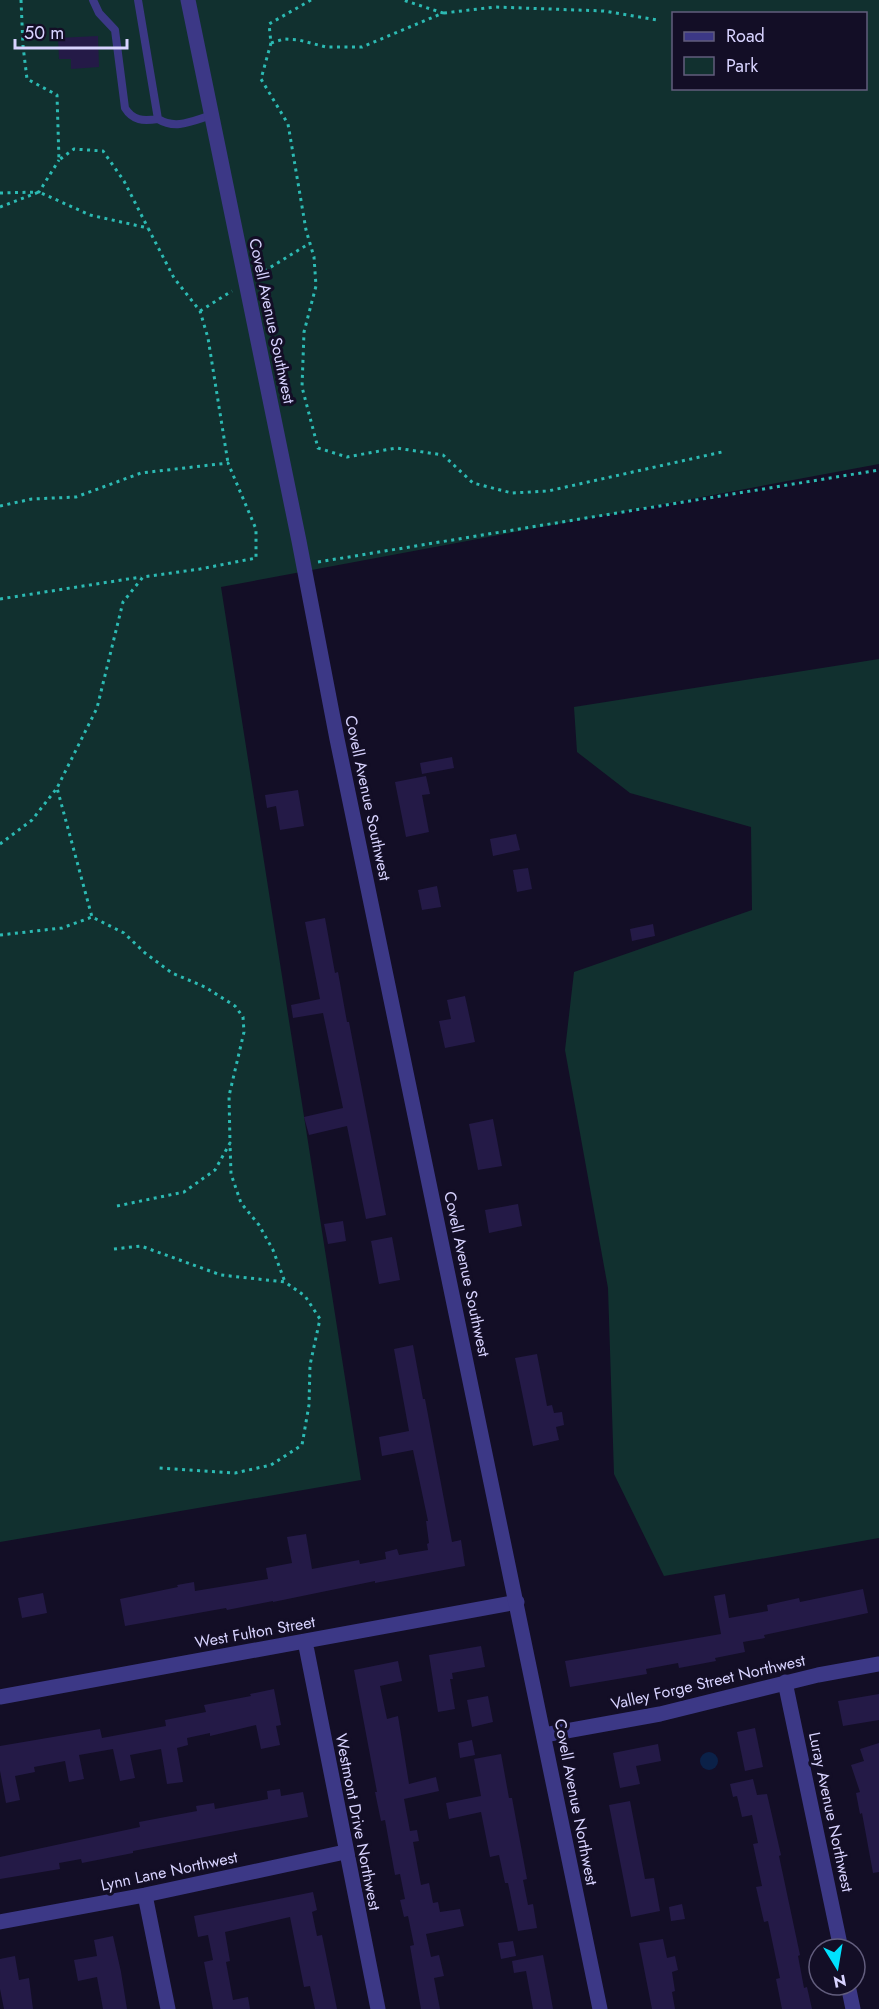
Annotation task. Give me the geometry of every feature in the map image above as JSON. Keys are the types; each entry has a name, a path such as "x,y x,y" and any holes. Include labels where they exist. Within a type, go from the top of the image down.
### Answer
{"street":[{"name":"Covell Avenue Southwest","path":"188,0 304,564 337,738 517,1602"},
{"name":"West Fulton Street","path":"0,1697 517,1602"},
{"name":"Covell Avenue Northwest","path":"517,1602 600,2009"},
{"name":"Westmont Drive Northwest","path":"305,1641 345,1852 378,2009"},
{"name":"Valley Forge Street Northwest","path":"544,1735 660,1714 785,1682 879,1664"},
{"name":"Luray Avenue Northwest","path":"785,1682 838,1937"},
{"name":"Lynn Lane Northwest","path":"0,1922 145,1895 345,1852"},
{"path":"145,1895 168,2009"}],"lane":[{"path":"93,0 99,13 115,30 125,108 129,116 144,120 158,118 168,125 212,115"},
{"path":"138,0 158,118"}],"path":[{"path":"21,0 27,79 57,95 59,160"},
{"path":"311,0 269,24 272,43 261,79 288,124 306,230 314,257 316,286 304,332 302,387 318,448 347,456 396,448 443,455 473,483 512,493 549,491 722,452"},
{"path":"403,0 443,13"},
{"path":"272,43 284,39 299,40 326,47 362,47 443,13 495,7 604,11 657,20"},
{"path":"0,207 39,192 59,160 74,149 103,151 124,182 174,278 200,311 208,338 228,463 256,530 256,558 200,569 0,599"},
{"path":"0,193 39,192 90,215 148,228"},
{"path":"258,276 310,243"},
{"path":"200,311 234,290"},
{"path":"0,506 32,499 76,497 141,473 228,463"},
{"path":"304,564 879,470"},
{"path":"0,844 32,820 57,788 97,708 123,602 143,577"},
{"path":"57,788 92,917"},
{"path":"0,935 62,928 92,917 124,933 172,973 205,987 235,1006 243,1017 244,1032 229,1096 231,1174 241,1203 259,1225 273,1250 285,1281"},
{"path":"117,1206 184,1192 215,1170 230,1143"},
{"path":"114,1249 141,1246 221,1275 285,1281 305,1296 320,1319 310,1365 309,1405 302,1445 271,1465 236,1473 158,1468"}],"green space":[{"path":"0,0 879,0 879,464 221,587 361,1480 0,1542"},
{"path":"879,659 879,1538 664,1576 614,1474 608,1288 565,1050 574,972 752,910 751,827 630,793 577,752 574,707"}],"water":[{"path":"705,1752 713,1752 718,1757 716,1768 705,1770 700,1765 700,1757"}],"building":[{"path":"98,36 99,67 71,69 71,59 59,59 58,38"},
{"path":"452,757 454,768 422,774 420,763"},
{"path":"426,776 430,794 422,795 429,832 406,837 395,782"},
{"path":"298,790 304,826 280,830 276,806 267,808 265,795"},
{"path":"516,834 520,850 493,856 490,839"},
{"path":"528,868 532,889 517,892 513,870"},
{"path":"437,886 441,907 422,910 418,890"},
{"path":"325,918 335,973 338,972 347,1022 349,1022 386,1215 366,1219 347,1126 309,1135 304,1117 343,1108 323,1013 293,1018 291,1005 320,999 305,922"},
{"path":"653,924 655,936 632,941 630,929"},
{"path":"465,996 475,1042 445,1048 439,1021 451,1019 447,1000"},
{"path":"493,1119 502,1166 478,1170 469,1124"},
{"path":"518,1204 522,1226 489,1233 485,1210"},
{"path":"343,1221 346,1241 328,1244 324,1224"},
{"path":"392,1237 400,1280 379,1284 371,1241"},
{"path":"413,1345 452,1542 461,1540 465,1566 375,1583 375,1581 273,1602 125,1626 120,1599 194,1582 195,1591 268,1579 266,1568 292,1563 287,1537 306,1534 312,1569 359,1560 360,1564 386,1559 385,1552 397,1549 399,1555 428,1550 426,1521 428,1521 413,1450 382,1456 379,1437 409,1431 394,1349"},
{"path":"537,1354 547,1406 552,1405 554,1413 562,1412 564,1425 556,1427 559,1440 533,1446 515,1358"},
{"path":"863,1589 868,1613 764,1635 765,1638 743,1642 745,1652 715,1658 716,1661 679,1668 678,1663 646,1669 647,1674 570,1687 565,1661 721,1634 714,1596 725,1594 729,1618 768,1611 767,1605 799,1598 800,1602"},
{"path":"43,1593 47,1613 22,1618 18,1598"},
{"path":"481,1646 485,1667 452,1673 453,1679 450,1679 455,1709 438,1712 429,1655"},
{"path":"398,1661 402,1681 380,1686 387,1719 398,1716 409,1784 436,1777 439,1791 404,1799 410,1831 417,1830 419,1841 413,1842 421,1885 429,1883 433,1903 438,1902 440,1912 460,1909 464,1926 426,1934 431,1957 439,1955 444,1976 434,1978 440,2009 421,2009 410,1946 414,1945 408,1916 404,1917 400,1900 405,1899 400,1874 395,1875 385,1820 381,1821 354,1670"},
{"path":"274,1689 281,1725 276,1726 280,1745 261,1749 256,1725 210,1736 210,1733 187,1738 188,1745 177,1748 183,1782 167,1784 161,1749 130,1755 135,1778 120,1781 113,1749 79,1755 84,1779 69,1782 65,1761 34,1767 35,1772 15,1776 20,1800 6,1803 0,1771 0,1746 100,1729 102,1738 166,1726 165,1720 206,1712 204,1705"},
{"path":"879,1694 879,1720 843,1726 838,1701"},
{"path":"488,1696 493,1722 472,1727 467,1700"},
{"path":"755,1728 763,1767 745,1771 737,1732"},
{"path":"472,1740 475,1755 460,1758 458,1743"},
{"path":"879,1743 879,1872 873,1873 856,1793 860,1792 851,1765 864,1761 860,1749"},
{"path":"658,1744 661,1761 636,1766 640,1784 620,1788 613,1753"},
{"path":"501,1754 509,1798 512,1798 527,1879 523,1880 528,1905 533,1904 537,1928 518,1931 508,1883 505,1883 499,1855 490,1857 481,1812 449,1819 446,1803 481,1796 474,1759"},
{"path":"753,1779 757,1795 767,1794 781,1855 779,1856 800,1955 798,1956 804,1988 807,1987 807,1997 809,1997 812,2009 782,2009 776,1979 780,1978 768,1921 764,1922 756,1887 762,1886 753,1844 758,1843 752,1815 742,1817 737,1796 733,1797 730,1784"},
{"path":"280,1789 281,1796 303,1792 308,1817 82,1863 81,1859 59,1863 60,1869 0,1879 0,1857 140,1827 139,1822 197,1811 196,1806 214,1803 215,1809 268,1799 267,1791"},
{"path":"630,1801 645,1879 654,1878 660,1911 631,1917 609,1805"},
{"path":"313,1892 317,1910 312,1912 317,1936 322,1935 337,2009 315,2009 310,1986 304,1987 290,1917 225,1932 230,1961 226,1962 233,2000 248,1997 250,2009 213,2009 204,1962 213,1960 208,1935 198,1937 194,1916"},
{"path":"682,1904 685,1919 671,1921 669,1907"},
{"path":"113,1936 127,2009 103,2009 97,1977 78,1981 74,1960 97,1956 94,1940"},
{"path":"663,1939 667,1958 675,1956 678,1970 672,1972 675,2009 652,2009 639,1943"},
{"path":"513,1941 516,1956 501,1959 498,1943"},
{"path":"543,1955 553,2009 533,2009 526,1971 514,1973 512,1961"},
{"path":"15,1956 19,1980 29,1978 33,2009 4,2009 0,1989 0,1959"}]}
